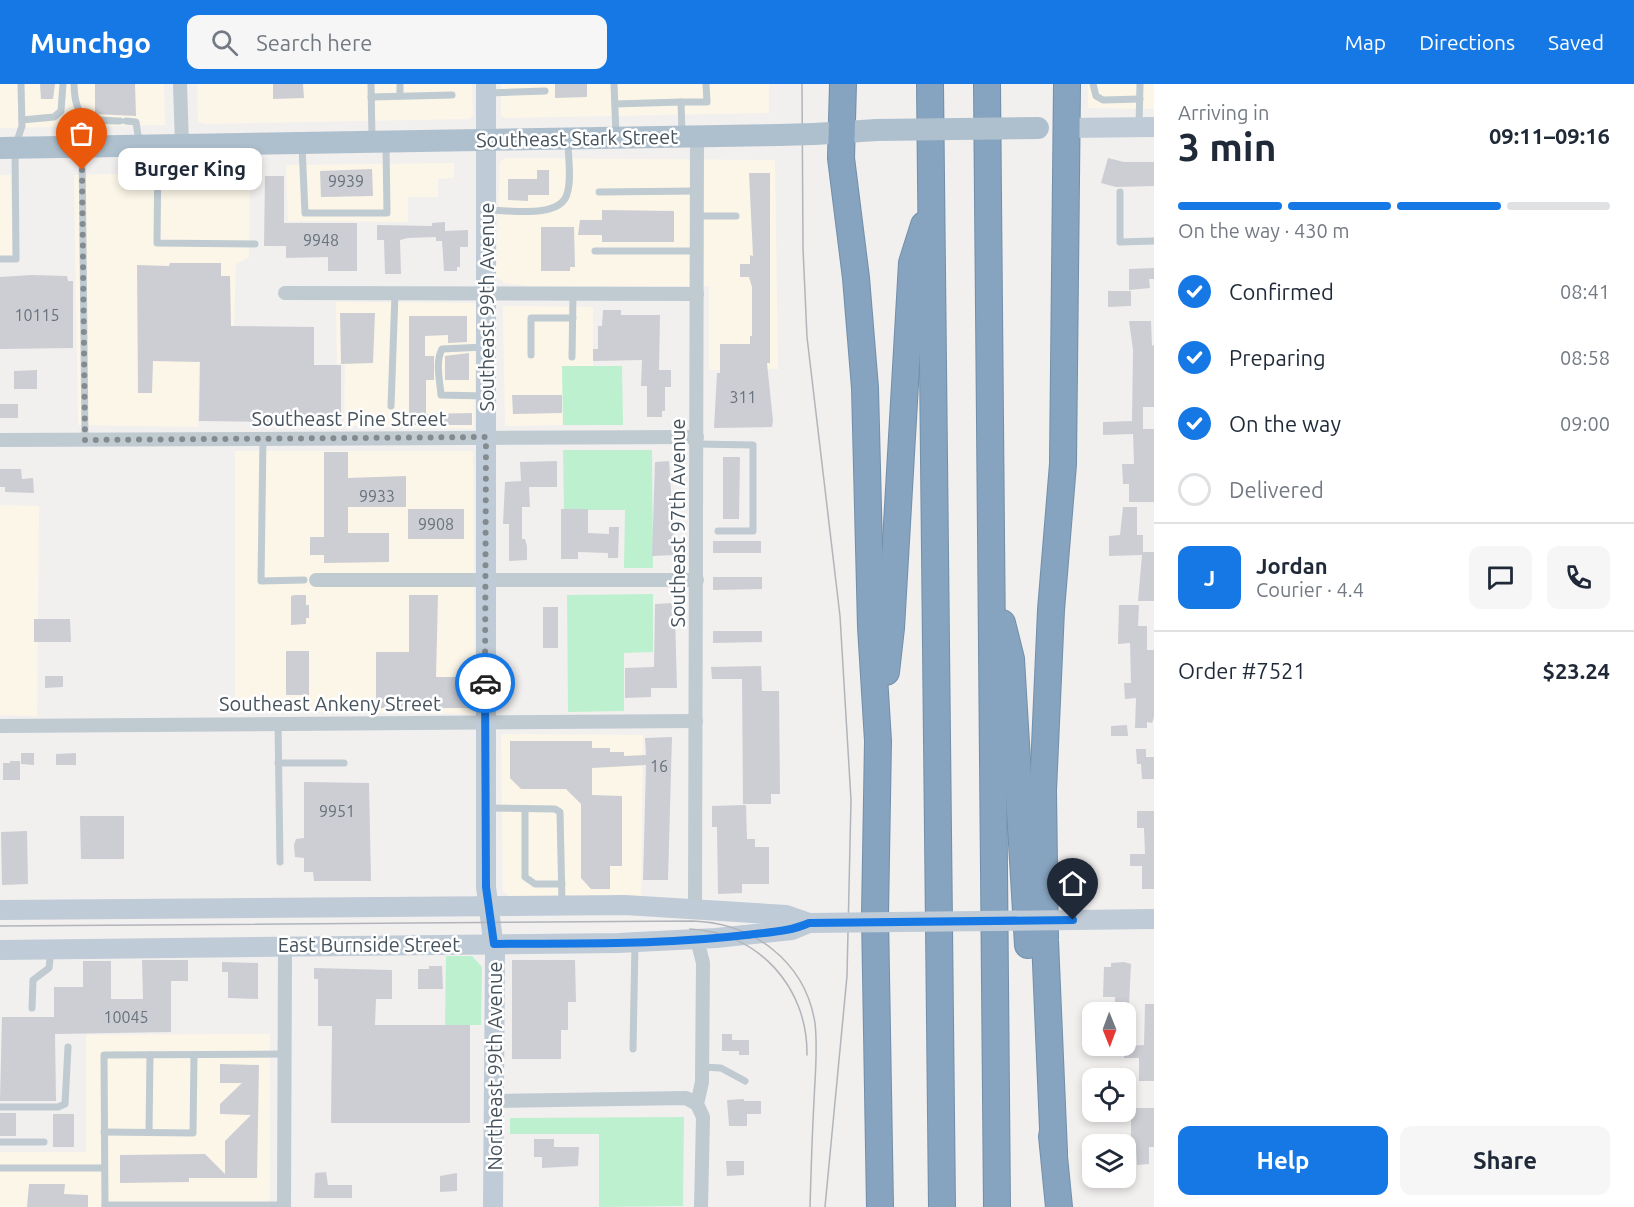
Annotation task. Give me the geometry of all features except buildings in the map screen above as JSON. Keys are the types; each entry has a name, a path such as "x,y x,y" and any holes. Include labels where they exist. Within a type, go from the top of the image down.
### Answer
{"highway":[{"path":"843,84 841,158 856,278 865,388 871,627 878,741 875,915 880,1207"},
{"path":"930,84 942,1207"},
{"path":"987,84 997,1207"},
{"path":"1054,1152 1045,940 1044,790 1052,610 1063,464 1067,84"},
{"path":"878,741 891,628 912,263 931,202"},
{"path":"993,590 1011,659 1029,964 1059,1207"}],"main road":[{"name":"Southeast Stark Street","path":"7,148 1067,128"}],"street":[{"path":"180,84 182,145"},
{"name":"Southeast 99th Avenue","path":"486,88 485,722 491,926"},
{"name":"Southeast Stark Street","path":"1067,128 1147,127"},
{"name":"Southeast 97th Avenue","path":"689,136 697,191 698,441 694,909"},
{"path":"285,293 697,294"},
{"name":"Southeast Pine Street","path":"0,440 486,437 698,441"},
{"path":"310,580 697,580"},
{"name":"Southeast Ankeny Street","path":"0,726 696,721"},
{"name":"East Burnside Street","path":"0,950 285,944 491,926 562,906 625,905 786,915 809,923 1154,919"},
{"name":"East Burnside Street","path":"0,910 491,926 635,942 792,930 809,923"},
{"name":"Northeast 99th Avenue","path":"491,926 493,1207"},
{"path":"697,939 703,963 702,1066 697,1104 703,1117 701,1207"},
{"path":"284,1206 285,944"},
{"path":"494,1101 686,1098 697,1104"}],"lane":[{"path":"0,259 16,259 7,148 22,120 21,84"},
{"path":"22,120 54,117 61,111 63,84"},
{"path":"74,84 76,109 80,114 90,119 136,122 149,146 157,243 255,244"},
{"path":"302,143 305,213 387,213 371,84"},
{"path":"400,84 400,96"},
{"path":"614,84 616,138"},
{"path":"615,104 707,102 706,84"},
{"path":"1093,84 1096,96 1102,100 1140,99"},
{"path":"1140,84 1140,99 1147,127"},
{"path":"486,88 545,91"},
{"path":"371,97 452,95"},
{"path":"681,102 689,136"},
{"path":"486,210 545,211 560,205 568,192 568,138"},
{"path":"81,147 85,440"},
{"path":"599,192 697,191"},
{"path":"1120,192 1120,242 1154,241"},
{"path":"697,216 736,216"},
{"path":"595,251 697,251"},
{"path":"391,406 395,294"},
{"path":"572,357 573,294"},
{"path":"531,355 531,318 573,318"},
{"path":"486,347 442,349 439,355 441,395 486,396"},
{"path":"263,438 261,580 310,580"},
{"path":"698,441 753,445 753,531 718,531"},
{"path":"278,723 280,862"},
{"path":"278,763 344,763"},
{"path":"486,808 555,809 560,813 562,906"},
{"path":"525,809 525,877 535,884 562,884"},
{"path":"633,1049 635,942"},
{"path":"32,1008 33,980 49,968 51,948"},
{"path":"0,1107 58,1107 65,1104 68,1047"},
{"path":"104,1132 194,1133 194,1054"},
{"path":"284,1206 105,1206 104,1055 285,1054"},
{"path":"149,1132 150,1055"},
{"path":"702,1066 721,1068 745,1081"},
{"path":"0,1143 44,1142"},
{"path":"0,1168 104,1168"}],"shaded area":[{"path":"0,84 164,84 165,125 0,128"},
{"path":"197,84 472,84 473,116 468,119 208,124 198,122"},
{"path":"501,84 769,84 769,113 505,118 501,116"},
{"path":"1088,84 1154,84 1154,109 1088,108"},
{"path":"506,158 775,160 778,369 709,370 709,286 530,286 504,283 496,275 500,162"},
{"path":"454,163 454,178 438,179 438,197 408,197 408,222 288,221 286,165"},
{"path":"250,171 249,257 236,264 233,363 199,363 198,427 78,425 74,175"},
{"path":"0,175 11,175 13,256 0,256"},
{"path":"336,302 477,303 474,429 344,426 345,365 337,364"},
{"path":"503,306 593,307 593,366 562,367 563,425 505,426"},
{"path":"235,451 473,451 475,714 235,711"},
{"path":"0,505 39,506 37,716 0,715"},
{"path":"501,734 643,735 641,903 512,898 503,891"},
{"path":"270,1034 270,1207 0,1207 0,1152 86,1152 86,1035"}],"green space":[{"path":"562,366 622,366 623,425 563,425"},
{"path":"563,450 652,450 653,568 624,568 625,510 564,510"},
{"path":"653,594 653,652 624,653 624,711 568,712 567,595"},
{"path":"446,956 472,956 482,967 481,1025 445,1025"},
{"path":"684,1117 683,1206 599,1207 599,1134 510,1134 510,1118"}],"tram line":[{"path":"802,84 803,248 807,337 840,616 851,800 847,976 825,1207"},
{"path":"0,926 693,921 715,923 736,929 773,950 788,964 800,981 815,1023 816,1062 810,1207"},
{"path":"690,929 715,932 737,940 757,952 774,968 788,986 799,1007 805,1030 807,1055"}],"way so far":[{"path":"82,170 85,440 486,437 485,683"}],"place":[{"name":"Burger King","path":"82,170"}],"route":[{"path":"485,683 486,887 494,944 618,943 716,938 792,930 809,923 1073,920"}]}
